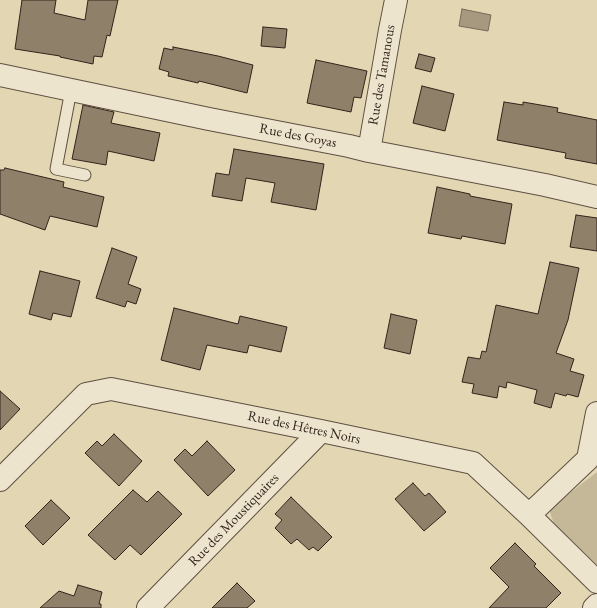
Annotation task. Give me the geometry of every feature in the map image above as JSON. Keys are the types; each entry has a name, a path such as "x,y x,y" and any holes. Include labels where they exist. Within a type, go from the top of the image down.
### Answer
{"street":[{"name":"Rue des Tamanous","path":"369,151 396,0"},
{"name":"Rue des Goyas","path":"0,75 209,120 349,146 597,197"},
{"name":"Rue des Hêtres Noirs","path":"0,480 86,394 111,389 473,463 529,515 597,582"},
{"path":"529,515 588,459 597,413"},
{"name":"Rue des Moustiquaires","path":"148,608 321,431"},
{"path":"594,608 597,605"}],"lane":[{"path":"71,90 56,168 84,175"}],"shaded area":[{"path":"462,9 491,15 488,31 459,26"},
{"path":"597,472 597,567 555,527 549,509"}],"building":[{"path":"22,0 56,0 54,13 85,20 88,0 118,0 110,36 107,35 102,57 94,56 93,64 60,56 15,49"},
{"path":"263,27 287,29 285,48 261,46"},
{"path":"173,47 253,65 247,93 199,81 198,83 168,76 169,72 159,69 164,48 173,50"},
{"path":"419,54 435,58 431,72 415,68"},
{"path":"316,60 367,71 361,98 354,97 351,112 307,103"},
{"path":"422,86 454,94 445,131 413,123"},
{"path":"504,102 523,105 523,102 558,108 557,112 597,120 597,164 565,158 566,153 497,140"},
{"path":"83,105 114,112 111,123 160,133 154,161 108,151 106,165 72,159"},
{"path":"234,149 324,164 316,210 271,202 275,183 246,178 242,201 212,196 216,173 229,175"},
{"path":"5,168 64,182 63,187 104,197 97,227 50,216 45,230 0,214 0,170 4,170"},
{"path":"437,187 470,194 470,196 512,204 505,244 462,236 461,239 428,233"},
{"path":"576,215 597,218 597,251 570,247"},
{"path":"112,248 137,257 128,284 141,289 136,304 127,301 125,307 96,298"},
{"path":"550,262 579,268 568,320 556,353 574,359 570,371 584,375 578,397 555,393 551,408 534,403 537,390 507,382 506,388 499,386 497,398 472,393 474,384 462,382 468,357 480,359 482,351 486,352 496,305 538,314"},
{"path":"40,271 80,281 71,317 53,313 51,320 29,314"},
{"path":"174,308 238,324 240,316 287,327 281,352 249,345 247,353 207,345 200,370 161,360"},
{"path":"391,314 417,320 410,354 384,348"},
{"path":"0,391 20,409 0,430"},
{"path":"114,434 142,461 119,486 85,453 97,441 102,446"},
{"path":"207,441 235,470 208,496 174,460 185,449 192,456"},
{"path":"413,483 425,496 429,493 446,512 424,531 395,499"},
{"path":"133,490 147,502 158,491 182,514 141,555 130,545 115,560 88,535"},
{"path":"291,497 332,537 318,551 313,547 309,550 297,539 291,544 275,528 282,520 275,514"},
{"path":"51,500 70,518 43,545 25,526"},
{"path":"515,543 536,564 534,566 561,593 546,608 489,608 509,587 490,568"},
{"path":"237,583 255,601 247,608 212,608"},
{"path":"78,585 102,592 99,604 101,604 101,608 40,608 59,591 74,596"}]}
